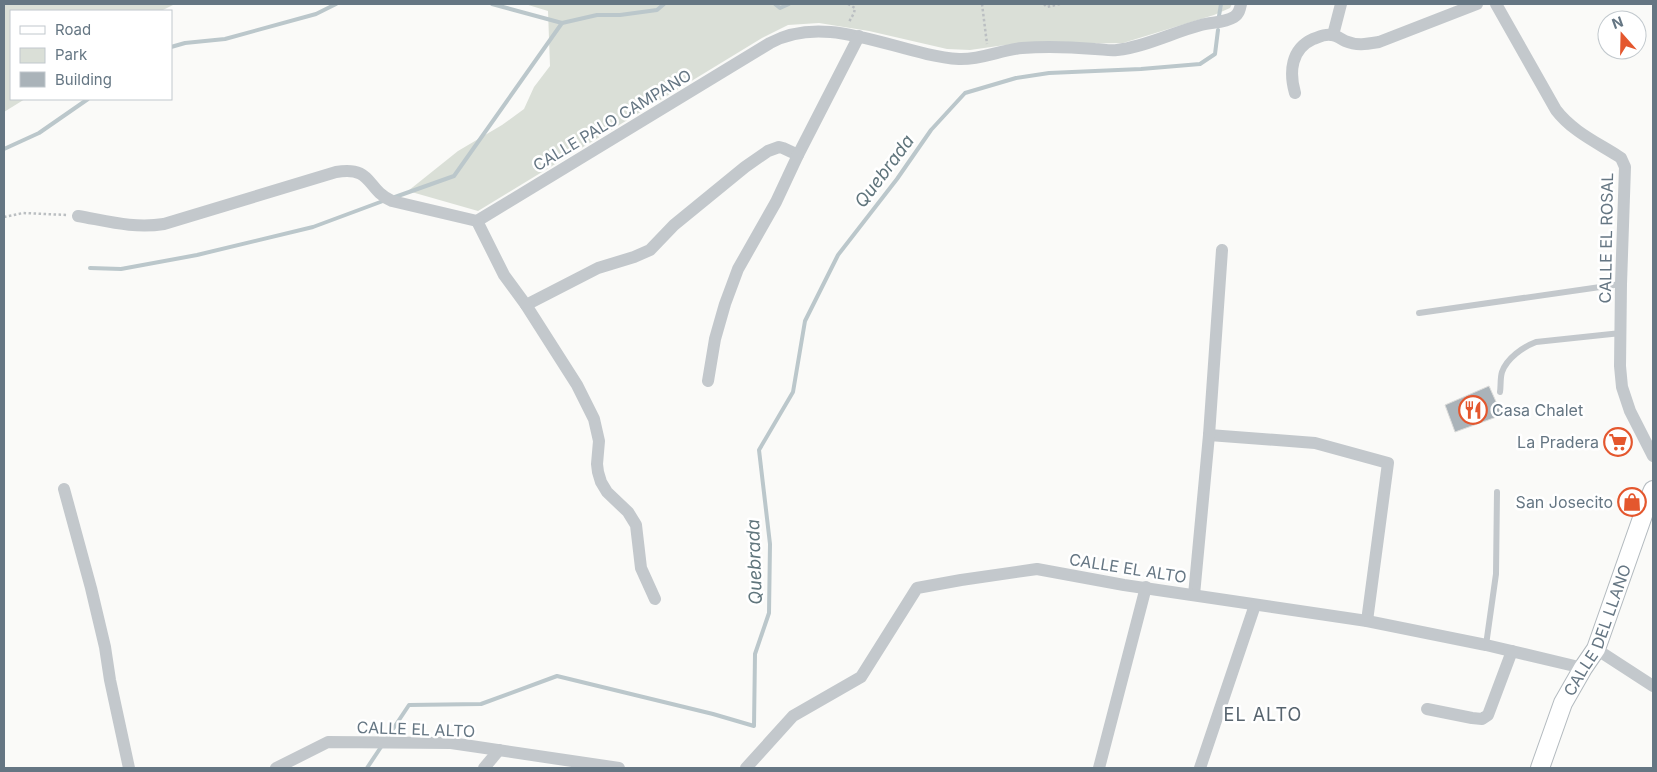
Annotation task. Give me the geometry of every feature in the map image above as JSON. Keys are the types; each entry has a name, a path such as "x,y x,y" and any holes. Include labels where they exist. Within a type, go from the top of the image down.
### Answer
{"main road":[{"name":"CALLE DEL LLANO","path":"1540,768 1562,703 1596,649 1646,504 1653,490"}],"street":[{"name":"CALLE PALO CAMPANO","path":"477,221 778,38 798,32 859,36 949,58 966,58 1021,48 1125,49 1203,24 1232,18 1237,15 1241,4"},
{"path":"1333,35 1341,4"},
{"path":"1295,93 1291,69 1294,58 1300,48 1309,41 1322,35 1333,35 1354,44 1365,45 1380,42 1477,4"},
{"name":"CALLE EL ROSAL","path":"1496,4 1556,110 1563,119 1585,136 1618,156 1623,163 1626,172 1621,284 1620,366 1622,386 1625,399 1653,456"},
{"path":"708,381 715,339 738,269 776,202 859,36"},
{"path":"526,305 598,268 650,250 681,219 745,167 768,151 778,147 798,155"},
{"path":"78,216 147,227 164,224 336,172 355,170 362,174 378,192 392,201 477,221 504,275 526,305 577,385 594,419 599,441 597,464 599,477 607,492 628,512 636,525 641,568 655,598"},
{"path":"1194,595 1209,435 1222,250"},
{"path":"1209,435 1315,442 1388,464 1367,620"},
{"path":"64,489 105,647 128,768"},
{"name":"CALLE EL ALTO","path":"746,768 793,716 861,678 917,588 1037,569 1255,605 1367,620 1583,668"},
{"path":"1099,768 1146,588"},
{"path":"1200,768 1255,605"},
{"path":"1596,649 1653,686"},
{"path":"1427,709 1482,719 1488,715 1512,651"},
{"name":"CALLE EL ALTO","path":"276,768 328,742 451,743 619,768"},
{"path":"484,768 499,750"}],"lane":[{"path":"1419,313 1621,284"},
{"path":"1500,392 1504,367 1527,345 1536,342 1621,333"},
{"path":"1486,645 1496,574 1497,492"}],"path":[{"path":"843,34 855,8 848,4"},
{"path":"982,4 988,54"},
{"path":"1044,4 1047,7 1060,4"},
{"path":"4,217 23,214 78,216"}],"green space":[{"path":"4,4 175,4 163,10 10,10 10,100 23,100 4,112"},
{"path":"525,4 1232,4 1230,8 1214,15 1123,43 1005,45 970,50 947,49 869,31 819,23 788,25 762,38 478,211 408,191 458,151 502,125 524,109 534,87 550,66 548,11"}],"building":[{"name":"Casa Chalet","path":"1489,386 1502,415 1455,432 1445,405"}],"waterway":[{"path":"172,47 185,43 225,39 316,14 336,4"},
{"path":"492,4 562,23 597,15 620,15 657,10 664,4"},
{"path":"775,4 780,8 789,4"},
{"path":"1219,16 1221,4"},
{"path":"395,197 454,176 562,23"},
{"name":"Quebrada","path":"387,738 409,705 481,704 557,676 713,714 754,726 755,654 769,613 770,544 759,450 793,392 805,321 838,255 897,179 931,130 965,93 1016,78 1049,73 1200,64 1215,54 1218,30"},
{"path":"4,149 39,133 87,100"},
{"path":"90,268 121,269 197,255 313,227 383,201"},
{"name":"Quebrada","path":"367,768 381,747"}],"place":[{"name":"Casa Chalet","path":"1473,410"},
{"name":"La Pradera","path":"1618,442"},
{"name":"San Josecito","path":"1632,502"}],"district":[{"name":"EL ALTO","path":"1263,714"}]}
